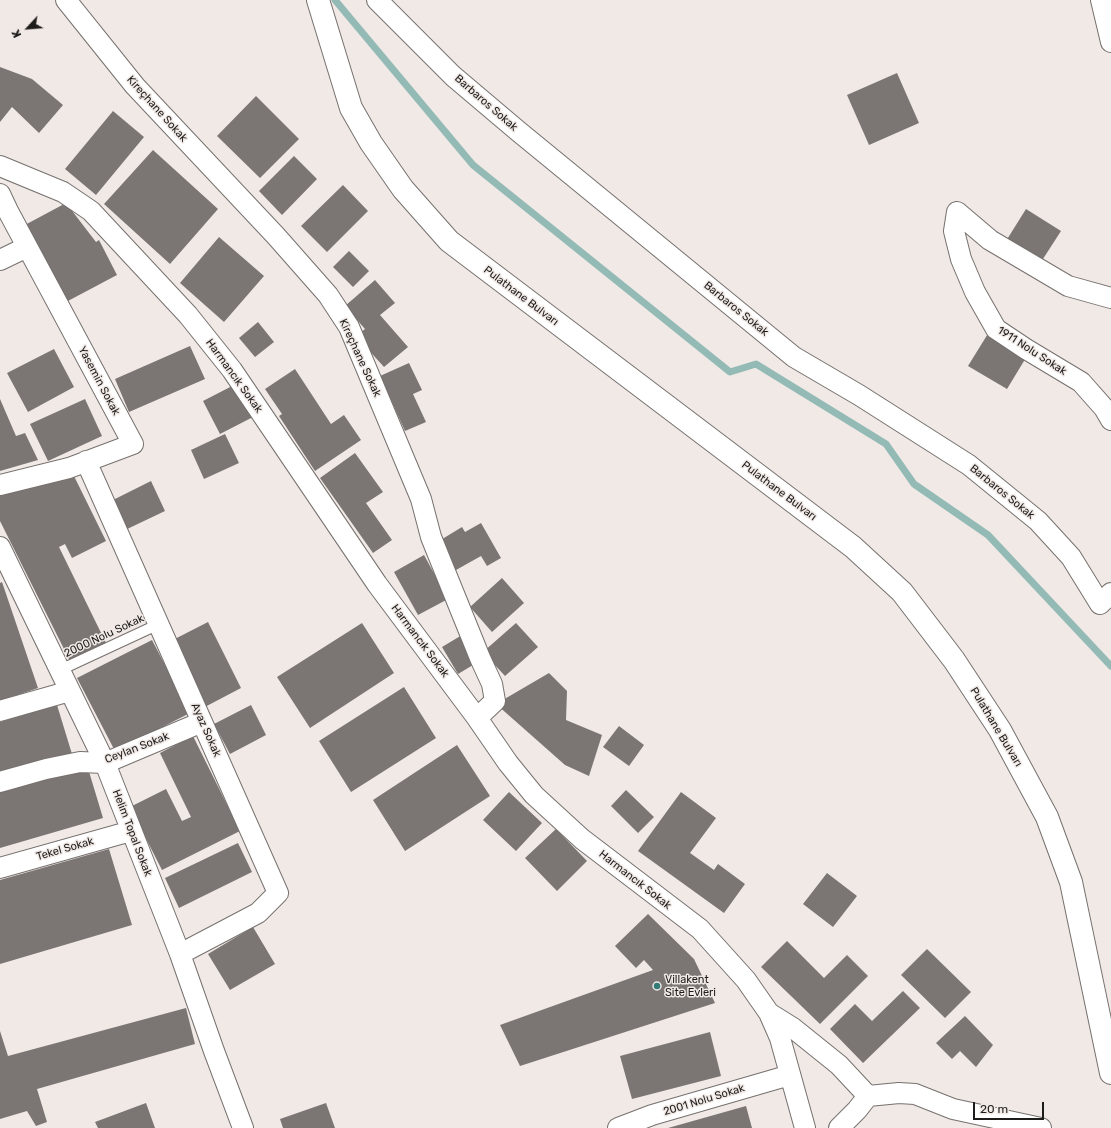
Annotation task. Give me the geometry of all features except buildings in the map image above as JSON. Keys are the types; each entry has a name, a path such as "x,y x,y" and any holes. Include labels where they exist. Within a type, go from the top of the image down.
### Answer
{"street":[{"name":"Kireçhane Sokak","path":"66,0 135,86 276,236 328,295 349,327 421,499 431,537 492,684 494,701 477,718"},
{"name":"Pulathane Bulvarı","path":"318,0 351,108 370,142 403,189 449,241 853,547 902,592 954,660 1000,730 1047,817 1071,882 1111,1073"},
{"name":"Barbaros Sokak","path":"376,0 453,76 794,357 860,395 968,465 1038,521 1071,557 1105,599"},
{"path":"1101,0 1111,42"},
{"name":"Harmancık Sokak","path":"0,166 63,192 91,211 188,315 232,370 377,584 477,718 508,763 534,795 582,838 700,930 746,980 769,1013 792,1028 839,1065 868,1096"},
{"name":"Yasemin Sokak","path":"0,194 132,444 69,468 0,485"},
{"name":"1911 Nolu Sokak","path":"1111,298 1068,286 990,240 957,212 954,231 961,259 975,292 996,329 1026,349 1082,382 1104,408 1111,420"},
{"path":"0,260 27,247"},
{"name":"Ayaz Sokak","path":"86,462 278,893 258,913 180,954"},
{"name":"Helim Topal Sokak","path":"0,547 6,572 60,670 105,763 180,954 214,1052 243,1128"},
{"path":"0,711 70,691"},
{"name":"Ceylan Sokak","path":"0,782 46,769 80,762 105,763 202,722"},
{"name":"Tekel Sokak","path":"0,868 131,831"},
{"path":"769,1013 780,1038 805,1128"},
{"name":"2001 Nolu Sokak","path":"618,1128 648,1123 790,1075"},
{"path":"839,1128 857,1110 868,1096 899,1093 915,1094 953,1109 1041,1128"},
{"path":"953,1109 968,1128"}],"lane":[{"name":"2000 Nolu Sokak","path":"60,670 159,624"}],"waterway":[{"path":"335,0 473,165 730,372 756,364 886,444 914,484 988,535 1111,666"}],"place":[{"name":"Villakent Site Evleri","path":"657,986"}]}
